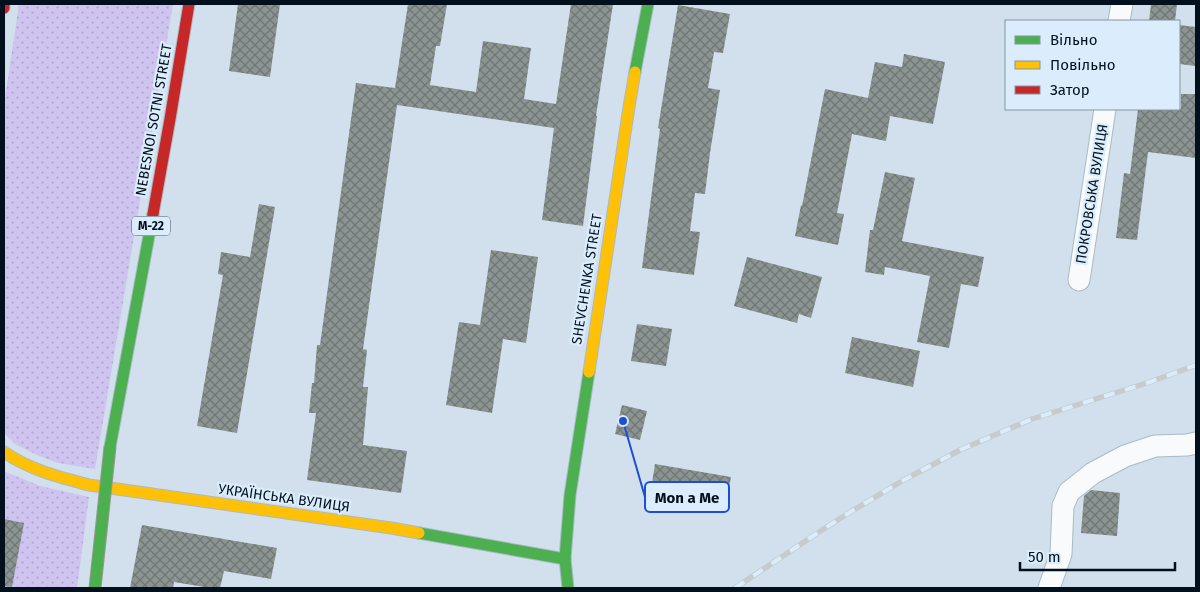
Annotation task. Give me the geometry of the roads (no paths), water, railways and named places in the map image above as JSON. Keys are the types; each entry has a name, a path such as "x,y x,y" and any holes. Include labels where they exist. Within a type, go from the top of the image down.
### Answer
{"main road":[{"name":"NEBESNOI SOTNI STREET","path":"95,588 110,447 170,120 189,4"},
{"name":"SHEVCHENKA STREET","path":"568,588 565,559 570,494 629,108 648,4"},
{"name":"УКРАЇНСЬКА ВУЛИЦЯ","path":"4,452 30,468 89,485 392,528 565,559"}],"street":[{"path":"1119,20 1122,4"},
{"name":"ПОКРОВСЬКА ВУЛИЦЯ","path":"1079,280 1105,110"},
{"path":"1049,588 1061,554 1063,506 1069,492 1093,473 1125,456 1155,446 1196,443"}],"railway":[{"path":"735,588 847,514 902,481 960,450 1032,419 1150,382 1196,365"}],"place":[{"name":"Mon a Me","path":"623,421"}]}
